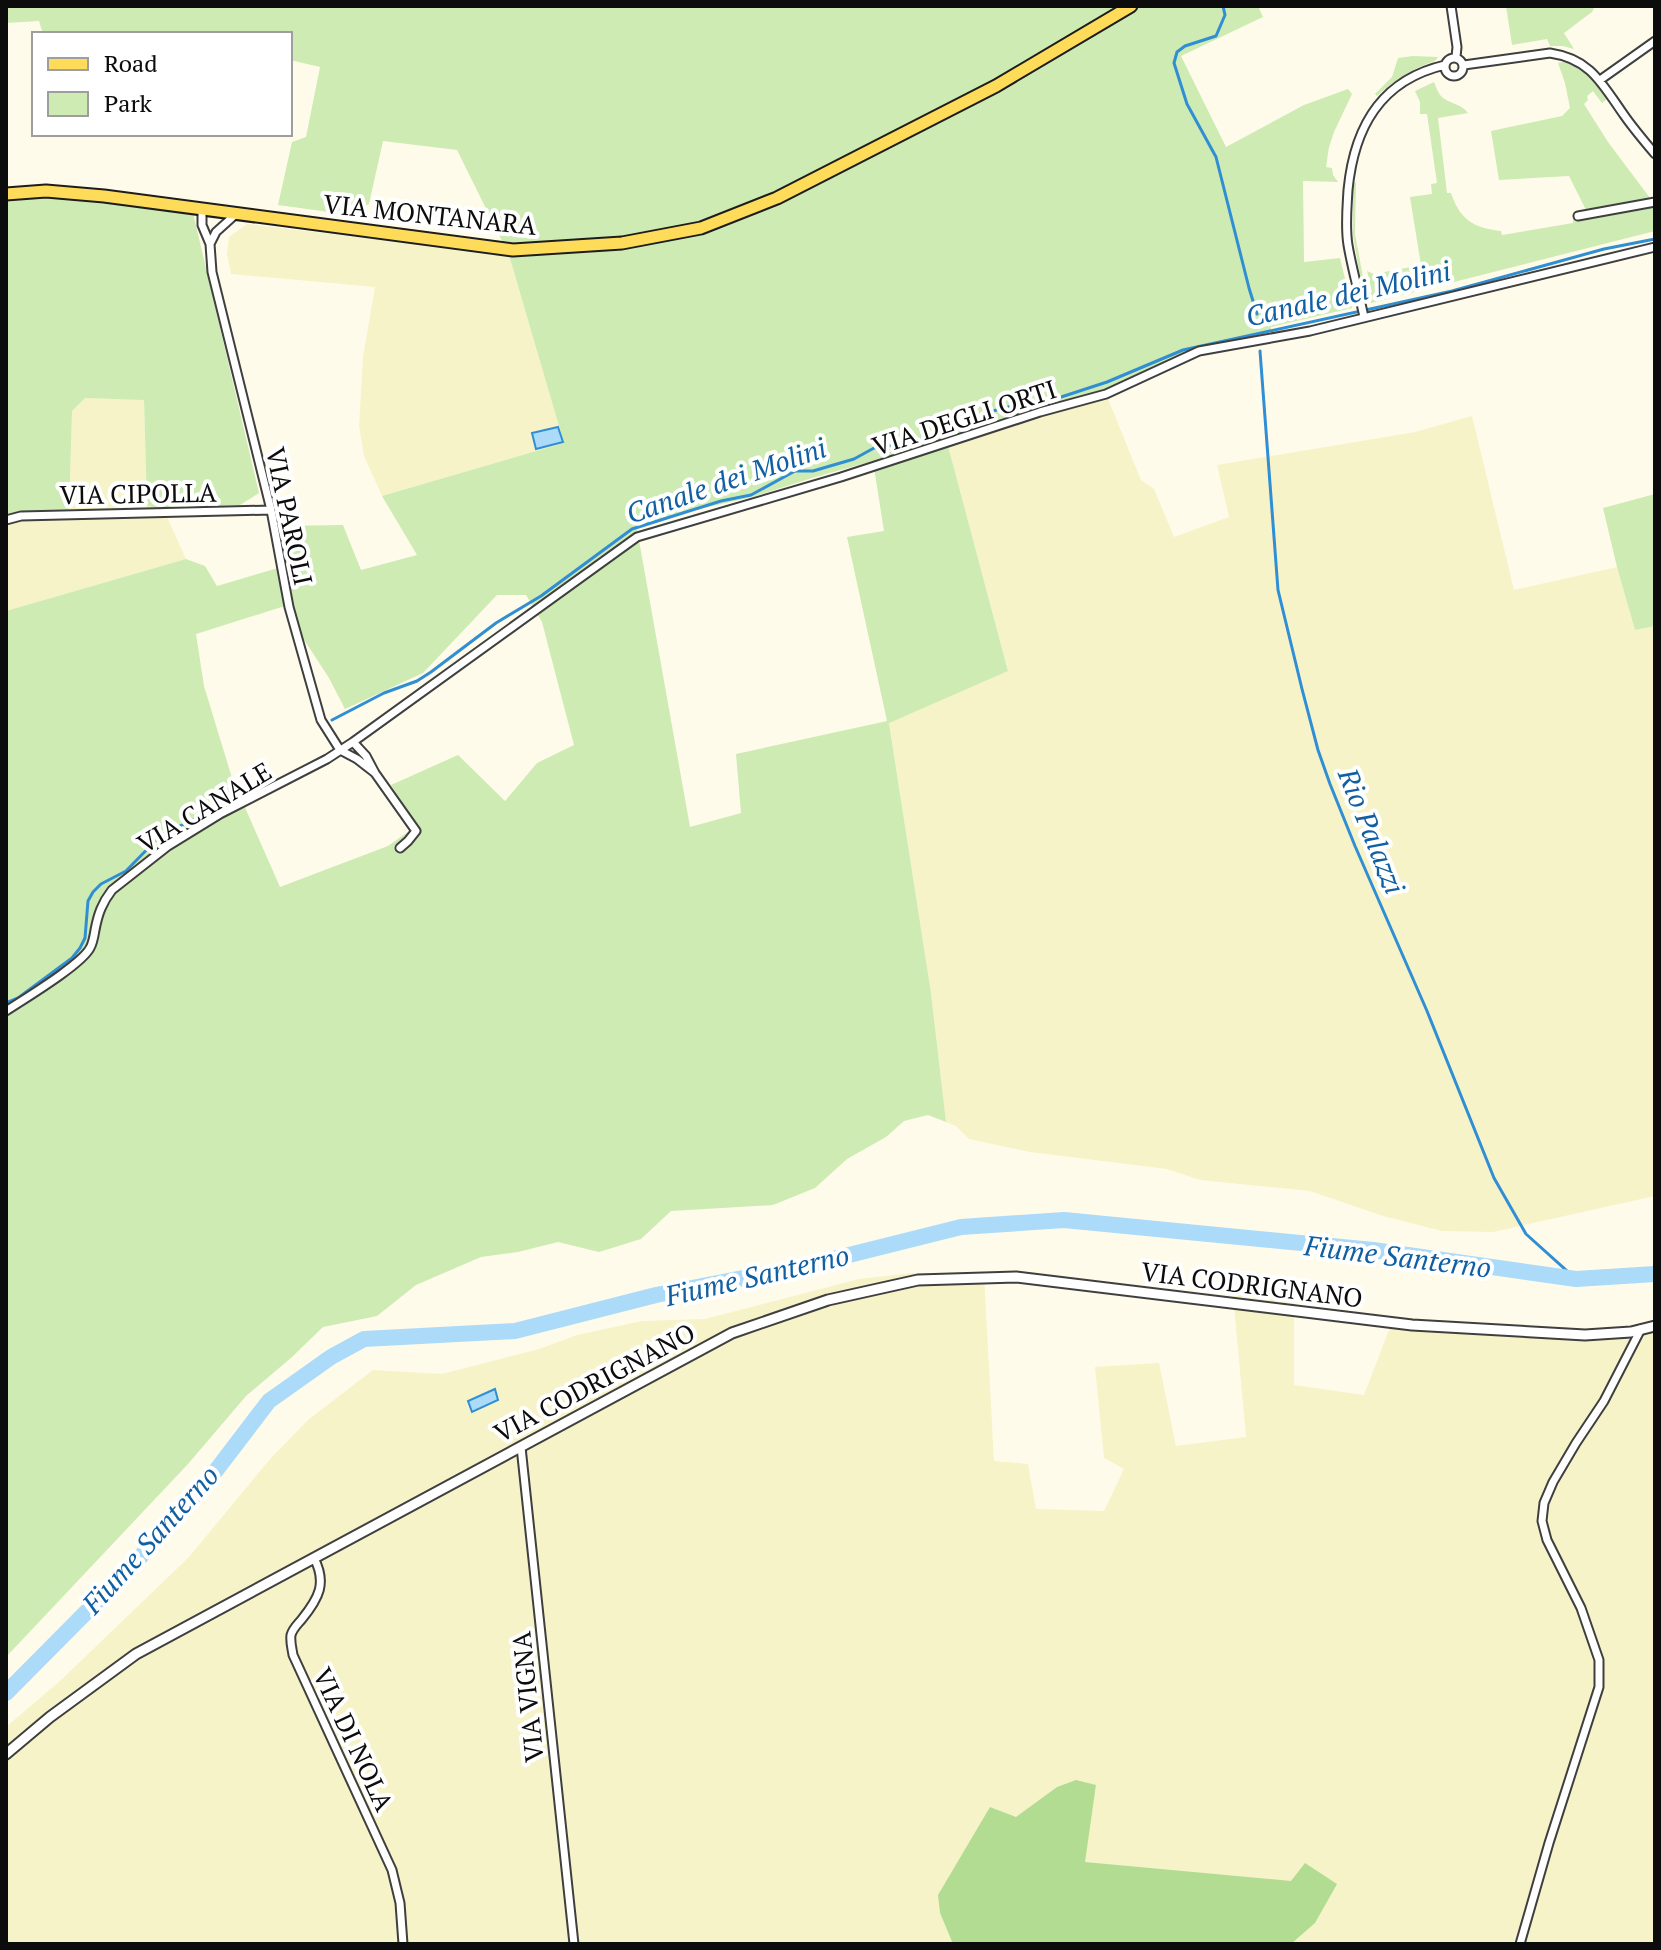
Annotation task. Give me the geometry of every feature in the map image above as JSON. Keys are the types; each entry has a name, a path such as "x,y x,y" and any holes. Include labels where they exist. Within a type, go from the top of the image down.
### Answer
{"main road":[{"name":"VIA MONTANARA","path":"6,194 46,191 92,195 513,250 622,243 701,228 777,198 983,93 1131,6"}],"street":[{"path":"1451,6 1456,57"},
{"path":"1600,80 1655,41"},
{"path":"1464,65 1550,53 1577,61 1600,80 1655,154"},
{"path":"1456,57 1464,65 1461,73 1453,76 1445,70 1450,58 1456,57"},
{"path":"1364,315 1348,244 1346,215 1350,165 1355,147 1371,113 1390,93 1429,68 1445,65"},
{"path":"1578,216 1655,202"},
{"name":"VIA PAROLI","path":"202,209 202,225 210,244 212,272 271,510 289,607 321,720 340,750 375,773"},
{"path":"216,232 217,212"},
{"path":"210,244 216,232 236,214"},
{"name":"VIA DEGLI ORTI","path":"340,750 637,537 1106,394 1199,351 1310,331 1364,315 1655,247"},
{"name":"VIA CIPOLLA","path":"6,520 21,516 271,510"},
{"name":"VIA PAROLI","path":"353,742 366,756 416,831 400,848"},
{"name":"VIA CANALE","path":"6,1011 76,963 89,950 101,906 112,890 168,846 220,814 340,750"},
{"name":"VIA CODRIGNANO","path":"6,1754 50,1717 136,1654 732,1333 828,1300 918,1280 1016,1277 1412,1325 1585,1335 1631,1332 1655,1326"},
{"path":"1520,1944 1599,1687 1599,1660 1581,1608 1547,1540 1542,1521 1544,1503 1553,1482 1604,1401 1641,1329"},
{"name":"VIA VIGNA","path":"521,1447 574,1944"},
{"name":"VIA DI NOLA","path":"314,1558 321,1580 319,1592 316,1602 293,1629 293,1655 392,1870 400,1903 403,1944"}],"shaded area":[{"path":"247,224 509,255 565,443 382,496 364,456 359,426 363,357 375,287 231,274 227,254 229,237"},
{"path":"1106,394 1141,480 1154,489 1174,537 1229,517 1217,465 1415,432 1472,416 1514,590 1617,567 1635,630 1655,626 1655,1196 1493,1232 1442,1231 1383,1216 1310,1191 1200,1180 1167,1169 1030,1152 969,1139 956,1126 946,1122 931,993 889,722 1008,670 947,442"},
{"path":"85,398 144,399 147,505 163,508 186,559 6,611 6,517 69,513 72,411"},
{"path":"912,1273 984,1275 994,1461 1028,1464 1036,1509 1104,1511 1124,1469 1104,1458 1095,1367 1159,1363 1176,1446 1246,1437 1232,1284 1242,1290 1294,1303 1294,1385 1364,1395 1394,1317 1595,1331 1655,1323 1655,1944 1291,1944 1315,1923 1292,1882 1084,1862 1096,1786 1057,1787 1016,1818 991,1807 940,1913 953,1944 6,1944 6,1727 61,1680 189,1557 270,1459 308,1420 373,1370 442,1374 539,1349 577,1335 642,1321 705,1319 859,1279"}],"green space":[{"path":"6,6 1258,6 1263,17 1181,56 1226,147 1304,105 1348,89 1352,94 1329,147 1326,167 1332,168 1338,182 1303,181 1304,262 1340,258 1352,308 1271,327 1271,330 1211,346 1106,394 947,442 1008,671 889,723 931,993 946,1122 928,1115 904,1121 886,1137 847,1159 815,1188 773,1205 671,1211 641,1239 599,1252 558,1242 481,1257 416,1285 377,1316 323,1327 246,1396 188,1464 6,1657 6,611 186,559 205,566 217,586 285,566 281,526 343,525 361,570 417,555 382,496 564,443 509,255 457,150 383,141 369,204 351,215 278,205 292,142 306,137 320,67 292,60 292,32 42,32 39,21 6,23","holes":["873,461 884,531 847,537 887,721 736,754 741,813 690,827 637,529","497,595 526,595 542,622 574,745 537,763 505,801 458,755 391,785 416,826 388,846 280,887 232,778 204,686 196,634 288,605 303,638 345,709 423,673"]},
{"path":"1506,6 1595,6 1592,12 1564,33 1574,49 1550,46 1547,39 1512,45"},
{"path":"1438,57 1404,75 1377,96 1375,94 1392,77 1398,58"},
{"path":"1563,62 1583,72 1607,99 1602,103 1593,91 1584,104 1653,202 1588,214 1569,176 1499,180 1491,131 1562,116 1570,108 1558,63"},
{"path":"1434,82 1443,98 1468,113 1438,118 1447,193 1451,193 1459,210 1469,221 1483,228 1501,231 1502,235 1655,205 1655,231 1371,303 1367,271 1374,274 1421,265 1410,197 1432,194 1431,184 1437,183 1427,114 1420,114 1420,102 1415,91"},
{"path":"1356,182 1355,234 1365,288 1362,289 1353,235 1353,184"},
{"path":"36,196 193,213 259,493 240,505 147,506 144,400 85,398 72,411 69,513 6,517 6,199"},
{"path":"1655,494 1655,626 1635,630 1603,508"},
{"path":"1076,1780 1096,1785 1085,1862 1291,1881 1305,1863 1337,1884 1315,1923 1291,1944 953,1944 940,1913 938,1895 990,1807 1016,1817 1057,1787"}],"water":[{"path":"558,427 563,442 536,449 532,433"},
{"path":"495,1389 498,1400 472,1412 468,1401"}],"waterway":[{"name":"Rio Palazzi","path":"1223,6 1225,15 1216,36 1185,46 1177,52 1174,63 1187,104 1216,157 1257,314"},
{"name":"Canale dei Molini","path":"1055,399 1107,382 1183,350 1452,291 1604,249 1655,239"},
{"name":"Rio Palazzi","path":"1260,351 1278,590 1318,750 1494,1178 1526,1234 1576,1279"},
{"name":"Canale dei Molini","path":"332,720 384,693 417,681 632,529 721,501 751,495 795,471 813,471 854,459 874,448 941,436 985,413 1032,401"},
{"name":"Canale dei Molini","path":"6,1003 18,998 72,958 80,948 85,938 88,901 101,884 126,871 162,834 202,816 230,792"},
{"name":"Fiume Santerno","path":"6,1693 135,1563 211,1477 269,1401 331,1357 364,1339 515,1331 656,1295 805,1266 961,1227 1064,1220 1373,1250 1576,1279 1655,1274"}]}
